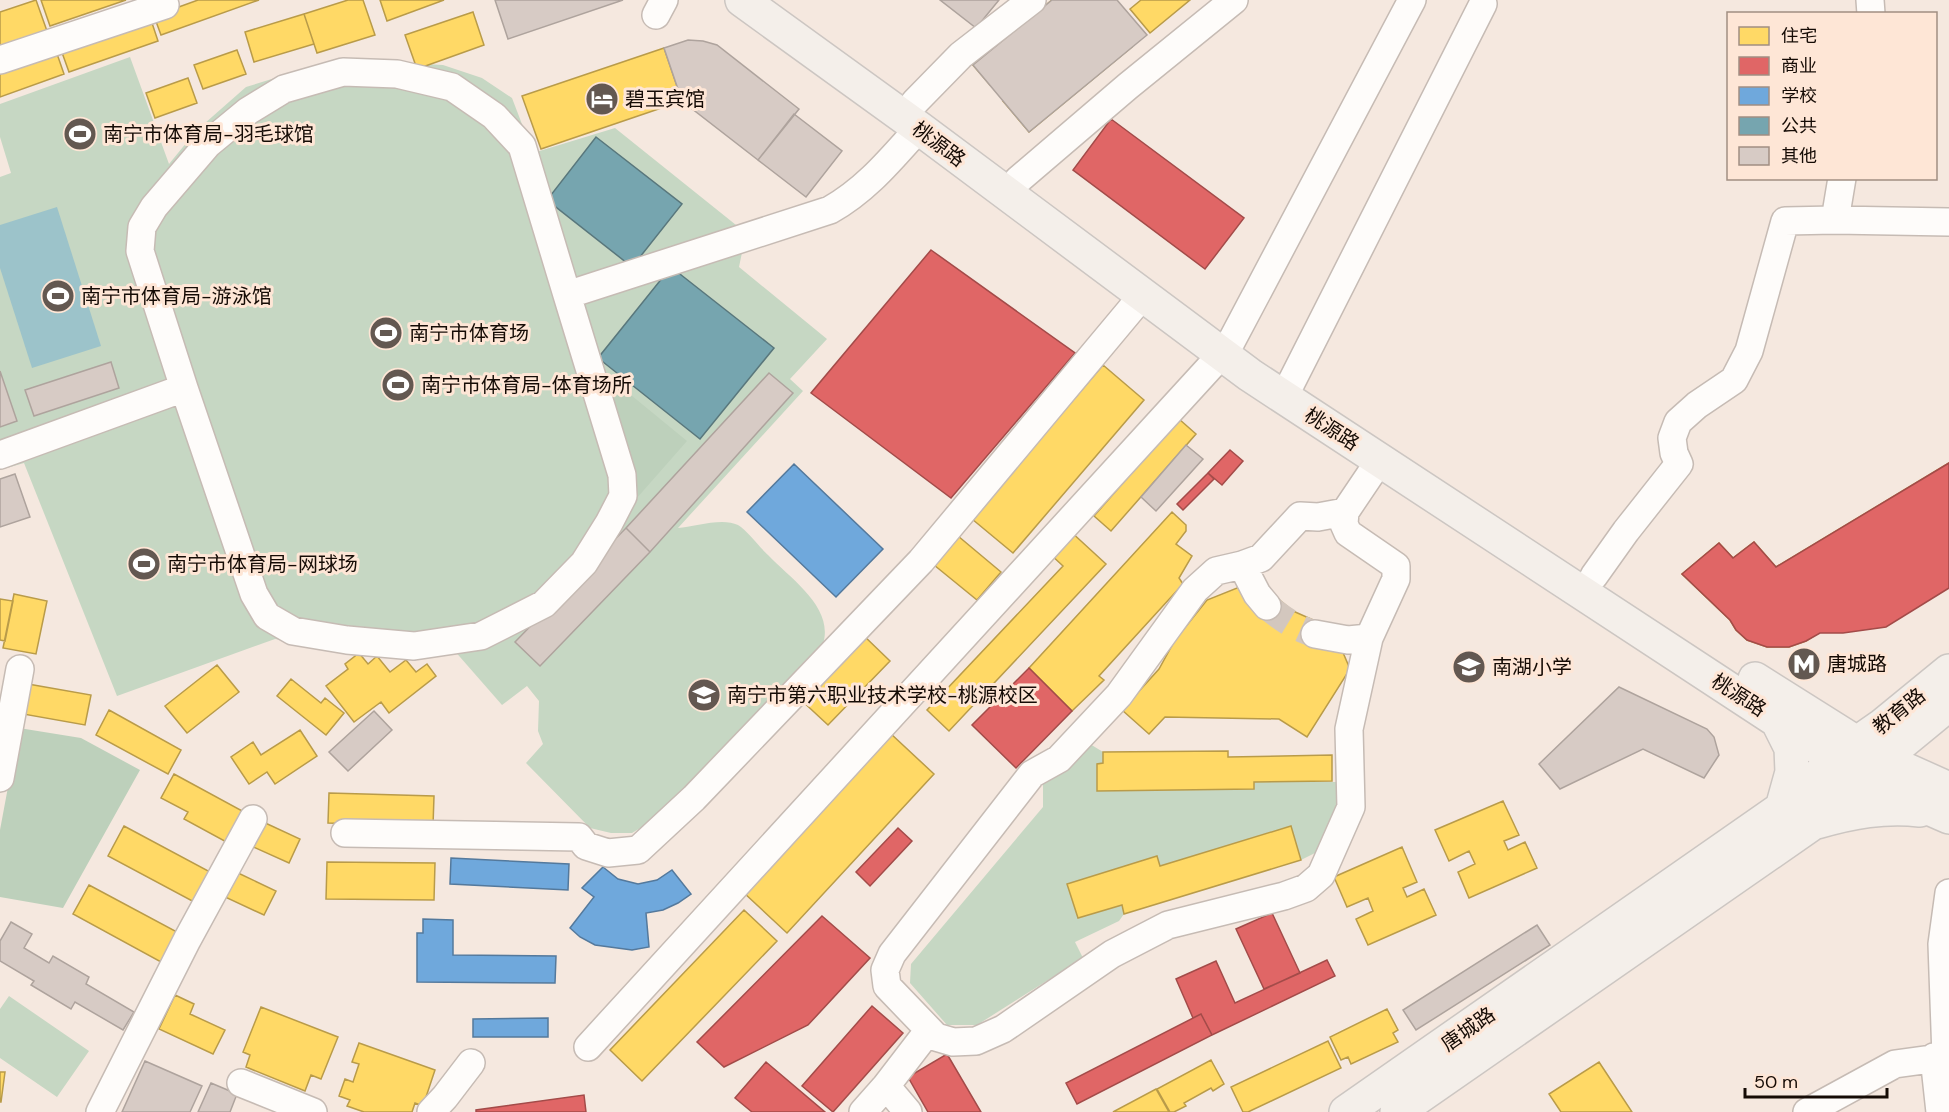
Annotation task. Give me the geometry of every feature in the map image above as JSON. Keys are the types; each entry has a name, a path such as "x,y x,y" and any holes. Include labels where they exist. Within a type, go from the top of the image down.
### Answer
{"main road":[{"name":"桃源路","path":"742,0 1018,180 1227,348 1250,375 1380,460 1857,758 1946,801"},
{"name":"桃源路","path":"781,0 917,115 1143,295 1227,348 1259,363 1594,576 1790,715"},
{"name":"教育路","path":"1857,758 1911,702 1949,671"},
{"path":"1782,808 1792,772 1790,715 1880,713 1911,702"},
{"path":"1813,823 1853,812 1946,801 1932,768 1928,751 1933,731 1948,705"},
{"name":"教育路","path":"1857,758 1948,705"},
{"name":"唐城路","path":"1346,1112 1857,758"},
{"name":"唐城路","path":"1397,1112 1813,823 1857,758"}],"street":[{"path":"567,295 830,210 852,198 876,176 961,55 1032,0"},
{"path":"1018,180 1234,0"},
{"path":"588,1047 1227,348 1412,0"},
{"path":"0,60 168,2"},
{"path":"1291,383 1483,4"},
{"path":"342,72 397,74 452,87 494,116 522,146 567,295 622,475 623,496 584,563 544,604 482,636 414,646 347,640 293,631 267,616 254,594 140,250 142,227 153,207 208,144 248,111 284,89 342,72"},
{"path":"1835,220 1842,180"},
{"path":"1594,576 1626,531 1680,464 1674,453 1672,438 1678,422 1697,405 1734,380 1749,351 1785,221 1949,222"},
{"path":"345,833 579,837 586,846 608,853 638,850 694,798 921,561 1143,295"},
{"path":"0,455 184,388"},
{"path":"1346,512 1318,517 1300,516 1261,558 1216,571 1196,590 1119,695 1059,759 1032,774 892,954 885,970 887,987 936,1037 953,1042 976,1041 1003,1029 1112,954 1168,925 1284,896 1306,888 1321,875 1351,807 1349,729 1369,638 1396,579 1397,572 1396,566 1348,533 1344,524 1346,512 1380,460"},
{"path":"1242,565 1253,588 1267,606"},
{"path":"1316,634 1347,640 1369,638"},
{"path":"0,778 20,669"},
{"path":"100,1112 187,940 253,819"},
{"path":"1807,1112 1895,1064 1946,1057 1942,944 1949,893"},
{"path":"863,1112 929,1030"},
{"path":"1934,1058 1940,1112"},
{"path":"431,1112 471,1063"},
{"path":"241,1083 313,1112"},
{"path":"886,1086 908,1112"}],"green space":[{"name":"南宁市体育局-体育场所","path":"130,57 169,164 196,131 246,87 336,59 443,65 482,78 512,98 533,153 615,128 746,233 739,267 827,339 790,379 803,391 678,528 724,522 742,527 813,600 825,627 824,641 817,657 652,821 632,833 611,833 590,828 526,763 543,744 538,731 539,701 527,686 502,705 453,649 322,646 275,639 117,696 24,463 0,470 0,177 11,173 0,137 0,104"},
{"path":"598,368 687,441 629,507"},
{"path":"19,728 81,738 140,770 63,908 0,897 0,830"},
{"path":"1090,744 1103,752 1103,763 1097,764 1097,791 1254,789 1254,782 1340,782 1341,812 1323,849 1301,860 1291,827 1160,866 1157,856 1068,884 1078,918 1122,905 1124,914 1119,921 1075,942 1083,958 977,1025 947,1025 910,983 911,964 1043,807 1043,783"},
{"path":"9,996 89,1051 57,1097 0,1058 0,1009"}],"water":[{"path":"57,207 101,346 32,368 0,268 0,225"}],"building: 住宅":[{"path":"36,0 47,31 0,47 0,12"},
{"path":"41,0 126,0 50,26"},
{"path":"198,0 259,0 161,35 154,16"},
{"path":"348,0 363,0 375,35 317,53 304,14"},
{"path":"380,0 444,0 387,21"},
{"path":"1052,0 1075,0 1011,51 1019,61 990,85 973,65"},
{"path":"1080,0 1097,0 1087,8"},
{"path":"1141,0 1190,0 1150,33 1130,9"},
{"path":"473,12 484,45 417,69 405,35"},
{"path":"304,14 314,44 254,62 245,32"},
{"path":"150,17 158,41 69,72 60,47"},
{"path":"1107,17 1132,47 1029,132 1003,101"},
{"path":"55,48 64,74 0,97 0,68"},
{"name":"碧玉宾馆","path":"664,48 682,101 541,149 522,96"},
{"path":"237,50 246,74 203,89 194,65"},
{"path":"188,78 197,103 155,118 146,93"},
{"path":"1103,365 1144,400 1013,553 972,519"},
{"path":"1179,419 1196,434 1111,531 1094,516"},
{"path":"1949,463 1949,550 1806,641 1789,647 1767,647 1747,640 1736,630 1730,620 1682,574 1719,543 1733,558 1754,542 1776,567"},
{"path":"1172,512 1186,525 1186,531 1176,544 1192,556 1179,578 1183,584 1099,676 1104,680 1072,711 1029,668"},
{"path":"1069,530 1106,564 949,731 927,710 1063,566 1048,552"},
{"path":"958,536 1001,572 977,600 934,565"},
{"path":"1242,586 1277,598 1293,611 1318,622 1341,648 1350,669 1307,737 1279,719 1165,717 1149,734 1122,710 1159,669 1175,640 1207,600"},
{"path":"14,594 47,601 36,654 3,648"},
{"path":"0,599 13,601 5,641 0,640"},
{"path":"862,634 890,661 828,725 800,699"},
{"path":"359,653 368,664 377,656 390,672 406,660 416,672 427,664 436,676 389,713 381,702 354,722 326,686 348,669 345,664"},
{"path":"217,665 239,692 187,733 165,706"},
{"path":"291,679 321,703 325,698 344,713 326,735 277,696"},
{"path":"28,684 91,695 85,725 23,714"},
{"path":"109,710 181,750 168,774 96,735"},
{"path":"300,730 317,756 275,784 267,772 249,784 231,757 253,742 261,755"},
{"path":"890,733 934,774 787,933 743,892"},
{"path":"1228,751 1228,757 1332,755 1332,781 1254,782 1254,789 1097,791 1097,764 1103,763 1103,752"},
{"path":"174,774 246,813 230,844 184,819 188,812 161,798"},
{"path":"329,793 434,796 433,826 328,823"},
{"path":"1503,801 1519,835 1504,841 1508,850 1525,842 1537,868 1469,898 1458,872 1475,864 1469,851 1449,861 1435,830"},
{"path":"261,821 300,839 289,863 249,845"},
{"path":"124,826 212,873 196,903 108,856"},
{"path":"1291,826 1301,860 1124,914 1122,905 1078,918 1067,884 1157,856 1160,866"},
{"path":"1402,847 1417,882 1403,888 1407,897 1424,889 1436,915 1368,945 1356,919 1373,911 1368,898 1347,907 1334,877"},
{"path":"327,862 435,863 434,900 326,899"},
{"path":"236,872 276,891 264,915 225,897"},
{"path":"89,885 177,932 161,962 73,914"},
{"path":"744,910 777,941 642,1081 610,1050"},
{"path":"175,995 194,1004 190,1014 225,1030 213,1054 159,1029"},
{"path":"261,1007 338,1037 321,1079 311,1075 305,1091 246,1067 250,1055 243,1052"},
{"path":"1387,1009 1398,1030 1393,1033 1398,1042 1351,1064 1348,1057 1341,1060 1330,1037"},
{"path":"1328,1041 1341,1068 1248,1112 1243,1112 1231,1087"},
{"path":"359,1043 435,1070 423,1106 415,1103 412,1112 364,1112 347,1106 350,1100 339,1096 345,1079 353,1082 359,1064 352,1062"},
{"path":"1211,1060 1224,1084 1213,1091 1211,1088 1184,1103 1186,1106 1170,1112 1157,1089"},
{"path":"1599,1062 1632,1112 1561,1112 1549,1094"},
{"path":"0,1072 5,1072 1,1102 0,1102"},
{"path":"1156,1089 1169,1112 1113,1112"}],"building: 商业":[{"path":"1111,119 1244,218 1205,269 1073,170"},
{"path":"931,250 1075,353 951,498 811,393"},
{"path":"1230,450 1243,461 1222,485 1208,473"},
{"path":"1949,463 1949,588 1886,627 1843,633 1820,633 1789,647 1767,647 1747,640 1736,630 1730,620 1682,574 1719,543 1733,558 1754,542 1776,567"},
{"path":"1208,473 1214,479 1183,510 1177,504"},
{"path":"1029,668 1072,711 1016,768 972,725"},
{"path":"898,828 912,841 870,886 856,872"},
{"path":"1272,913 1300,973 1264,989 1236,929"},
{"path":"822,916 870,958 808,1025 724,1067 697,1042"},
{"path":"1327,960 1335,976 1212,1035 1201,1014 1193,1018 1176,979 1216,961 1235,1003"},
{"path":"872,1006 903,1033 833,1112 802,1086"},
{"path":"1201,1014 1212,1035 1077,1104 1066,1083"},
{"path":"947,1054 981,1112 928,1112 908,1077"},
{"path":"766,1062 825,1112 752,1112 735,1098"},
{"path":"584,1095 586,1112 476,1112 476,1110"}],"building: 学校":[{"path":"794,464 883,549 836,597 747,512"},
{"path":"451,858 569,864 568,890 450,884"},
{"path":"603,867 618,879 638,884 657,880 672,870 691,894 663,910 646,913 649,947 632,950 595,945 580,937 570,928 594,897 582,888"},
{"path":"423,919 453,920 453,955 556,956 555,983 417,982 417,933 423,933"},
{"path":"548,1018 548,1037 473,1037 473,1019"}],"building: 公共":[{"path":"596,137 682,204 632,267 547,200"},
{"path":"671,267 774,348 700,439 598,358"}],"building: 其他":[{"path":"495,0 623,0 508,39"},
{"path":"940,0 999,0 976,28"},
{"path":"1052,0 1117,0 1147,35 1029,132 973,65"},
{"path":"688,40 717,45 799,109 758,160 682,101 664,48"},
{"path":"794,114 842,151 806,197 758,160"},
{"path":"111,362 119,388 34,416 25,390"},
{"path":"0,371 17,421 0,427"},
{"path":"769,373 793,393 650,552 626,528"},
{"path":"1186,445 1203,459 1156,511 1141,497"},
{"path":"15,474 30,517 0,527 0,479"},
{"path":"626,528 650,552 540,666 515,642"},
{"path":"1619,687 1707,729 1714,737 1719,755 1704,778 1643,749 1560,789 1539,764"},
{"path":"374,711 392,730 348,771 329,752"},
{"path":"11,922 32,934 24,948 49,963 53,956 89,977 86,984 134,1012 123,1030 75,1002 71,1009 31,985 34,981 0,961 0,941"},
{"path":"1537,925 1550,945 1416,1030 1403,1010"},
{"path":"145,1061 202,1086 190,1112 122,1112"},
{"path":"211,1083 237,1094 230,1112 198,1112"}],"tunnel":[{"path":"1267,606 1290,623 1315,634"}],"place":[{"name":"碧玉宾馆","path":"602,99"},
{"name":"南宁市体育局-羽毛球馆","path":"80,134"},
{"name":"南宁市体育局-游泳馆","path":"58,296"},
{"name":"南宁市体育场","path":"386,333"},
{"name":"南宁市体育局-体育场所","path":"398,385"},
{"name":"南宁市体育局-网球场","path":"144,564"},
{"name":"唐城路","path":"1804,664"},
{"name":"南湖小学","path":"1469,667"},
{"name":"南宁市第六职业技术学校-桃源校区","path":"704,695"}]}
